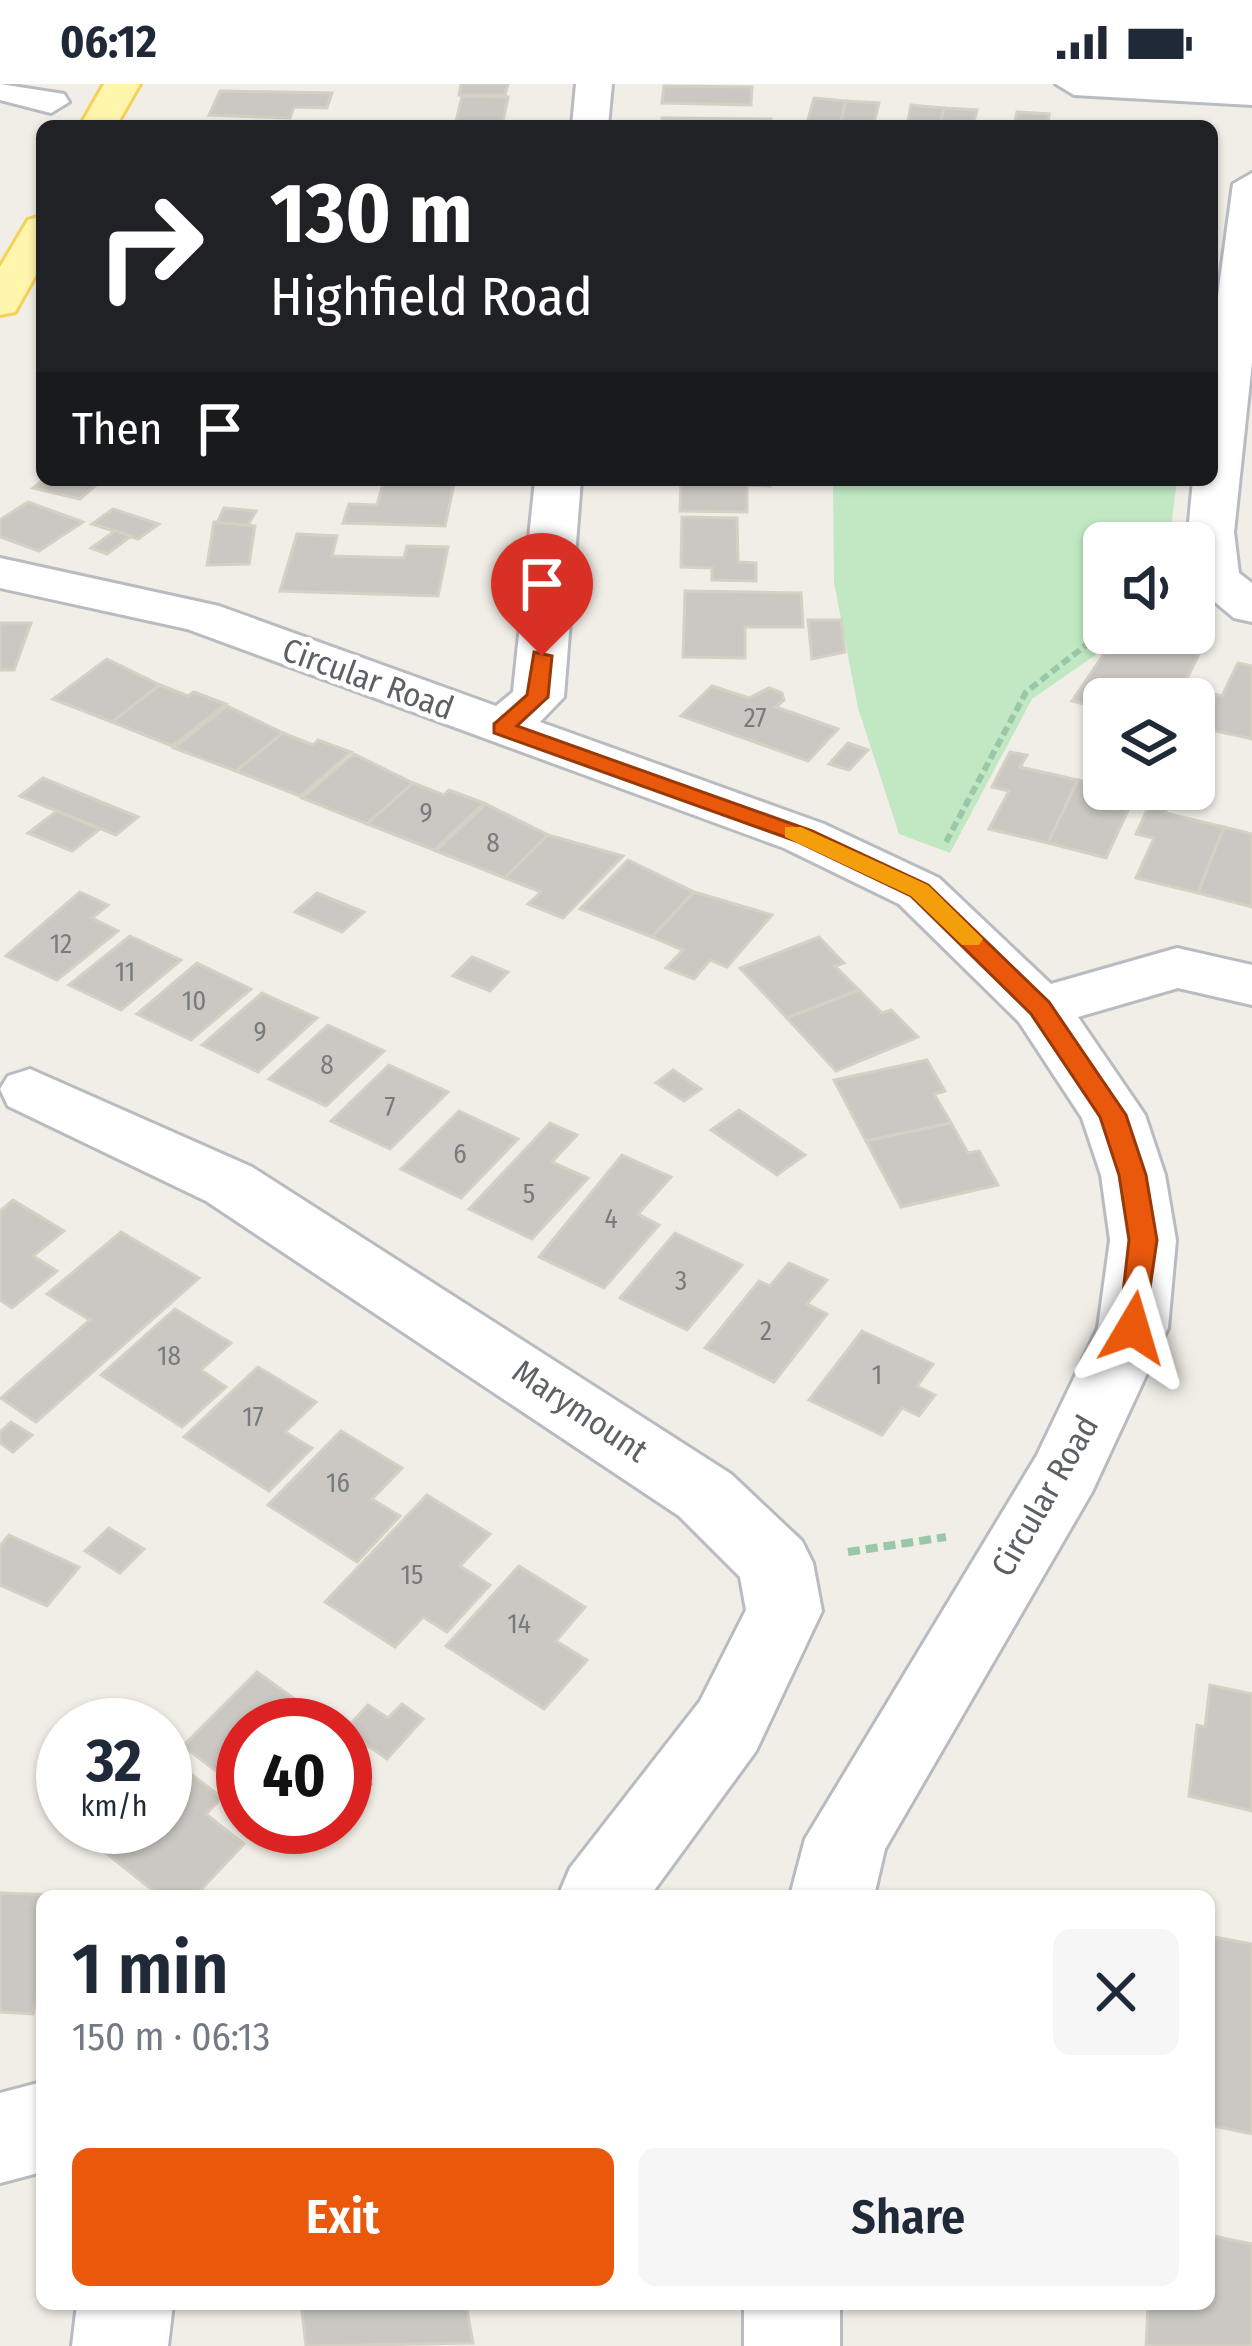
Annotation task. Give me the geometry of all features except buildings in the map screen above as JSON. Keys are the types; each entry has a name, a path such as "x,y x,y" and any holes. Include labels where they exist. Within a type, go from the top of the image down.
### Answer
{"main road":[{"path":"101,120 122,84"},
{"path":"0,303 36,238"}],"street":[{"path":"591,120 594,84"},
{"path":"1074,84 1252,94"},
{"path":"0,89 51,102"},
{"path":"1218,466 1252,184"},
{"path":"502,728 538,697 557,486"},
{"path":"1216,486 1210,532 1215,578 1252,607"},
{"name":"Circular Road","path":"0,574 201,616 804,836 919,891 1040,1008 1113,1115 1133,1175 1143,1240 1133,1328 1066,1471 846,1839 833,1890"},
{"path":"1040,1008 1177,968 1252,985"},
{"name":"Marymount","path":"30,1091 229,1184 705,1495 775,1563"},
{"path":"605,1890 728,1726 784,1611 775,1563"},
{"path":"0,2138 36,2129"},
{"path":"120,2346 124,2310"},
{"path":"792,2310 792,2346"}],"path":[{"path":"919,891 1026,692 1083,647"},
{"path":"775,1563 1035,1520"}],"green space":[{"path":"833,486 1176,486 1172,522 1083,522 1083,654 1097,654 1032,699 950,853 899,834 858,708 834,582"}],"slow traffic":[{"path":"793,832 919,891 971,939"}],"route":[{"path":"542,656 538,697 502,728 804,836 919,891 1040,1008 1113,1115 1133,1175 1143,1240 1133,1328"}]}
